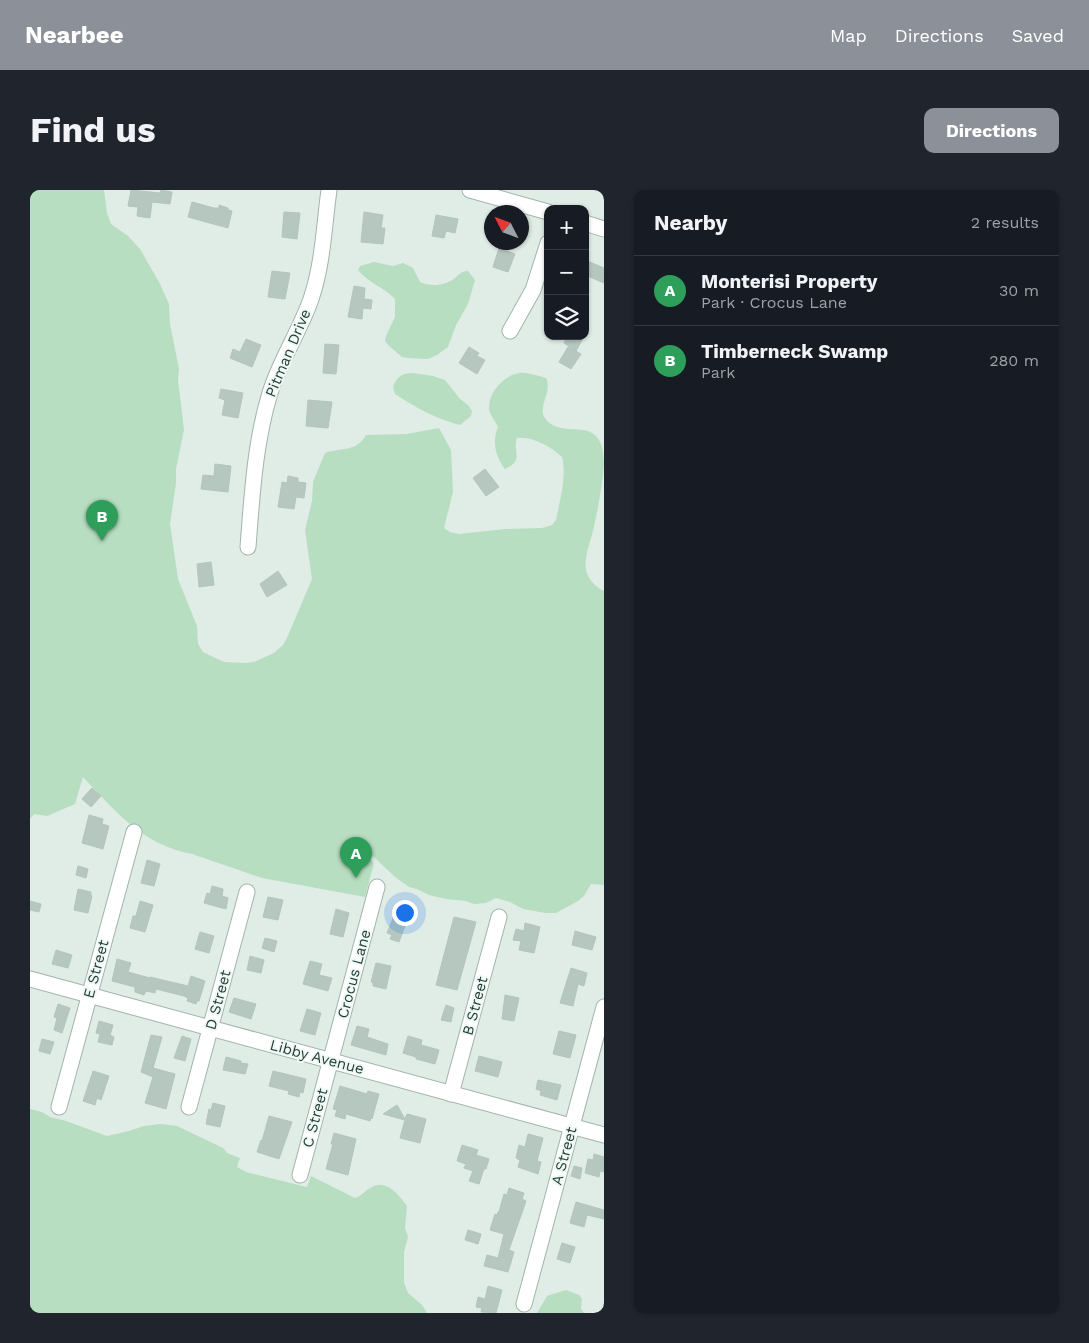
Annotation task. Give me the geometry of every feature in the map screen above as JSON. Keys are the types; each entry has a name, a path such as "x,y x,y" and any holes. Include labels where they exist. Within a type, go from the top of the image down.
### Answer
{"street":[{"name":"Pitman Drive","path":"248,547 252,495 264,418 276,377 312,296 320,260 329,190"},
{"path":"470,190 544,211"},
{"path":"589,224 604,229"},
{"path":"510,331 533,290 546,250"},
{"name":"E Street","path":"59,1107 134,832"},
{"name":"Crocus Lane","path":"330,1061 377,887"},
{"name":"D Street","path":"189,1107 247,892"},
{"name":"B Street","path":"451,1094 498,918"},
{"name":"Libby Avenue","path":"30,979 604,1135"},
{"name":"A Street","path":"524,1304 604,1008"},
{"name":"C Street","path":"300,1175 330,1061"}],"green space":[{"path":"30,190 104,190 107,213 111,224 128,236 140,249 169,304 170,324 179,369 178,380 184,430 176,469 176,483 170,524 178,579 197,626 198,644 203,652 224,662 254,662 274,653 283,645 287,638 312,579 305,530 312,501 313,482 325,453 358,445 366,435 407,434 439,428 451,450 453,492 444,528 459,534 505,529 542,528 552,525 556,520 564,472 562,457 541,443 523,438 517,438 517,455 515,462 511,466 505,469 497,454 495,438 498,427 490,413 489,407 492,394 501,382 519,373 546,378 548,388 543,409 545,418 552,425 590,432 597,437 602,447 604,464 598,506 586,564 587,572 592,582 604,591 604,885 591,884 584,896 578,901 556,913 523,909 510,902 496,898 486,903 474,904 429,895 409,887 363,850 360,851 374,863 365,897 262,878 159,843 145,835 119,814 83,777 75,804 47,816 34,814 30,819"},
{"path":"374,262 393,266 403,263 413,268 420,282 429,285 447,283 462,272 468,271 475,280 468,304 456,325 448,347 428,359 402,357 388,345 385,341 395,317 395,299 358,270 360,266"},
{"path":"413,373 445,380 460,399 468,405 472,411 471,416 460,425 426,412 395,394 393,387 396,380 403,375"},
{"path":"30,1109 107,1136 144,1126 160,1124 177,1126 240,1158 237,1167 246,1172 307,1187 311,1176 355,1198 377,1185 392,1189 407,1206 405,1228 408,1237 404,1252 404,1283 408,1293 422,1305 427,1313 30,1313"},
{"path":"566,1290 579,1295 582,1299 581,1308 584,1313 537,1313 547,1296"}],"building":[{"path":"131,190 160,193 161,190 172,192 170,204 152,202 150,218 137,216 138,207 128,206"},
{"path":"192,202 214,208 219,208 219,205 228,208 228,210 232,211 228,228 188,217"},
{"path":"284,212 300,213 297,239 282,237"},
{"path":"364,212 383,215 381,228 385,228 383,244 361,242"},
{"path":"436,215 458,219 455,233 446,231 444,238 432,236"},
{"path":"498,250 515,254 508,272 493,267"},
{"path":"589,262 604,268 604,283 589,277"},
{"path":"272,271 290,273 285,299 268,297"},
{"path":"354,286 365,288 364,299 372,300 371,309 363,308 362,319 348,317"},
{"path":"246,339 261,345 252,367 230,358 233,349 240,352"},
{"path":"566,340 582,340 576,351 564,343"},
{"path":"325,344 339,345 336,374 323,373"},
{"path":"469,347 479,353 477,356 485,360 477,374 459,363"},
{"path":"568,347 581,354 571,369 559,362"},
{"path":"221,389 243,393 238,418 222,415 225,400 219,398"},
{"path":"308,400 332,402 328,428 306,426"},
{"path":"215,464 231,466 228,492 201,489 203,475 214,476"},
{"path":"485,469 499,487 486,496 473,478"},
{"path":"288,476 298,478 298,482 306,483 304,498 296,497 294,509 278,507 282,482 287,483"},
{"path":"211,562 214,585 199,587 197,564"},
{"path":"278,571 287,585 267,597 260,584"},
{"path":"92,788 101,796 91,807 82,799"},
{"path":"89,815 103,819 102,824 109,826 103,849 82,843"},
{"path":"147,860 160,864 154,886 141,883"},
{"path":"78,866 88,869 86,878 76,875"},
{"path":"212,886 223,889 222,896 228,898 226,909 204,903 207,893 210,894"},
{"path":"78,889 91,892 92,896 88,913 74,910"},
{"path":"268,897 283,900 278,920 263,917"},
{"path":"30,901 41,904 39,912 30,910"},
{"path":"140,901 153,905 145,932 130,928"},
{"path":"336,909 349,913 343,937 330,934"},
{"path":"395,913 408,918 399,942 390,939 392,935 387,933"},
{"path":"454,917 476,922 457,990 436,985"},
{"path":"525,923 540,927 534,953 519,950 521,941 513,940 516,929 524,931"},
{"path":"575,931 596,937 592,950 572,945"},
{"path":"200,932 214,936 209,953 195,949"},
{"path":"265,938 277,941 274,952 262,948"},
{"path":"56,950 72,955 68,968 52,964"},
{"path":"250,956 264,960 261,973 247,970"},
{"path":"117,959 131,963 128,972 150,978 188,986 191,976 205,981 199,1001 196,1004 187,1001 188,998 184,996 156,989 155,993 146,991 144,995 135,992 135,987 112,981"},
{"path":"310,961 322,964 319,975 332,978 328,991 303,984"},
{"path":"376,963 391,966 386,989 373,986 371,982"},
{"path":"571,968 587,973 584,986 578,984 573,1006 560,1003"},
{"path":"505,995 519,998 514,1021 502,1019"},
{"path":"234,998 256,1004 251,1019 229,1012"},
{"path":"58,1004 70,1008 62,1033 54,1030 57,1018 54,1017"},
{"path":"446,1005 454,1008 451,1022 441,1020"},
{"path":"307,1009 321,1013 315,1035 300,1031"},
{"path":"99,1021 113,1025 110,1035 114,1037 112,1045 98,1042 100,1034 96,1033"},
{"path":"357,1026 369,1029 367,1037 388,1044 386,1055 351,1045"},
{"path":"559,1031 576,1035 570,1058 553,1054"},
{"path":"151,1035 162,1037 153,1068 175,1074 166,1109 145,1103 153,1077 141,1072"},
{"path":"182,1036 191,1039 185,1061 174,1058"},
{"path":"408,1036 422,1040 421,1045 439,1050 435,1064 403,1053"},
{"path":"42,1039 54,1042 50,1054 39,1051"},
{"path":"479,1056 502,1062 498,1077 475,1071"},
{"path":"226,1057 248,1064 245,1074 223,1070"},
{"path":"93,1071 109,1076 101,1100 97,1098 95,1105 83,1101"},
{"path":"273,1071 306,1079 303,1093 300,1092 299,1097 288,1094 289,1091 269,1086"},
{"path":"538,1080 561,1085 557,1100 540,1095 541,1091 536,1089"},
{"path":"340,1086 367,1094 368,1091 379,1094 370,1121 346,1114 345,1119 335,1116 337,1110 333,1109"},
{"path":"213,1103 225,1106 220,1127 206,1124 209,1109 211,1110"},
{"path":"397,1105 405,1119 407,1114 426,1119 420,1143 400,1138 405,1120 383,1114"},
{"path":"269,1116 292,1122 279,1159 257,1152"},
{"path":"334,1133 356,1139 348,1175 326,1169"},
{"path":"528,1134 543,1138 537,1161 541,1162 538,1174 518,1167 520,1160 516,1158 519,1145 525,1147"},
{"path":"462,1145 478,1150 476,1155 489,1159 479,1184 469,1181 473,1171 464,1168 466,1164 457,1161"},
{"path":"594,1154 604,1157 604,1172 600,1171 599,1177 585,1173 588,1159 593,1160"},
{"path":"574,1166 582,1168 580,1179 571,1176"},
{"path":"509,1188 524,1193 522,1199 526,1201 509,1250 514,1252 508,1272 484,1266 487,1255 498,1258 504,1234 490,1230 495,1214 497,1215 499,1212 504,1194 507,1195"},
{"path":"576,1202 604,1210 604,1219 587,1215 584,1227 570,1223"},
{"path":"468,1230 481,1234 478,1244 465,1240"},
{"path":"562,1243 575,1247 570,1263 557,1259"},
{"path":"488,1286 502,1290 496,1313 481,1312 482,1308 476,1307 478,1297 485,1299"}],"place":[{"name":"Timberneck Swamp","path":"102,541"},
{"name":"Monterisi Property","path":"356,878"}]}
